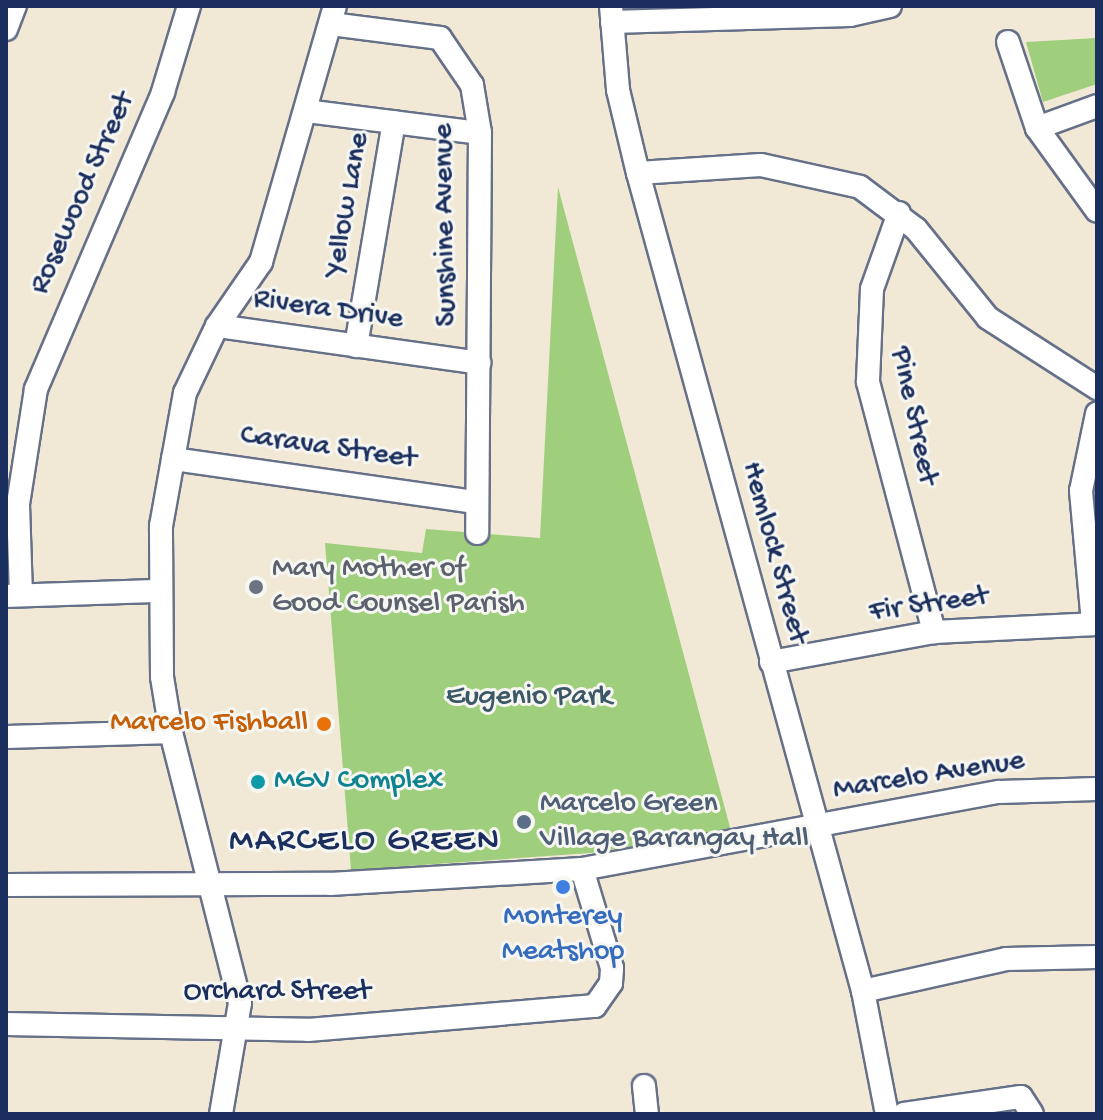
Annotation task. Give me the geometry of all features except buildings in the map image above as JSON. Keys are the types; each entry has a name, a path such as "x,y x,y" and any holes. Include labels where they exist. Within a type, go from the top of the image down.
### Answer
{"street":[{"path":"6,29 15,6"},
{"name":"Rosewood Street","path":"14,596 18,504 36,389 163,92 189,6"},
{"path":"611,14 750,13 890,6"},
{"name":"Hemlock Street","path":"611,14 618,90 638,173 863,991 887,1114"},
{"path":"221,1114 238,1025 212,882 171,732 159,591 173,459 185,393 217,326 261,262 333,15"},
{"name":"Sunshine Avenue","path":"333,15 440,38 462,62 480,133 477,533"},
{"path":"1008,42 1037,128 1097,211"},
{"path":"1037,128 1097,106"},
{"path":"306,111 480,133"},
{"name":"Yellow Lane","path":"356,346 394,122"},
{"path":"638,173 802,169 860,187 899,213 988,318 1097,388"},
{"name":"Pine Street","path":"899,213 872,289 868,382 934,632"},
{"name":"Rivera Drive","path":"217,326 479,363"},
{"path":"1095,623 1081,491 1097,414"},
{"name":"Carava Street","path":"173,459 475,502"},
{"path":"14,596 159,591"},
{"name":"Fir Street","path":"771,662 934,632 1095,623"},
{"path":"6,737 171,732"},
{"name":"Marcelo Avenue","path":"6,885 212,882 582,869 999,792 1097,789"},
{"name":"Orchard Street","path":"6,1024 238,1025 308,1030 595,1006 611,983 612,968 582,869"},
{"path":"863,991 1006,959 1097,957"},
{"path":"644,1086 647,1114"},
{"path":"904,1114 1030,1107"}],"green space":[{"path":"1097,38 1097,84 1043,102 1026,42"},
{"name":"Eugenio Park","path":"558,187 731,831 590,853 351,870 325,543 422,553 426,529 540,538"}],"place":[{"name":"Mary Mother of Good Counsel Parish","path":"256,587"},
{"name":"Marcelo Fishball","path":"324,724"},
{"name":"MGV Complex","path":"258,782"},
{"name":"Marcelo Green Village Barangay Hall","path":"524,822"},
{"name":"Monterey Meatshop","path":"563,887"}],"district":[{"name":"MARCELO GREEN","path":"365,843"}]}
